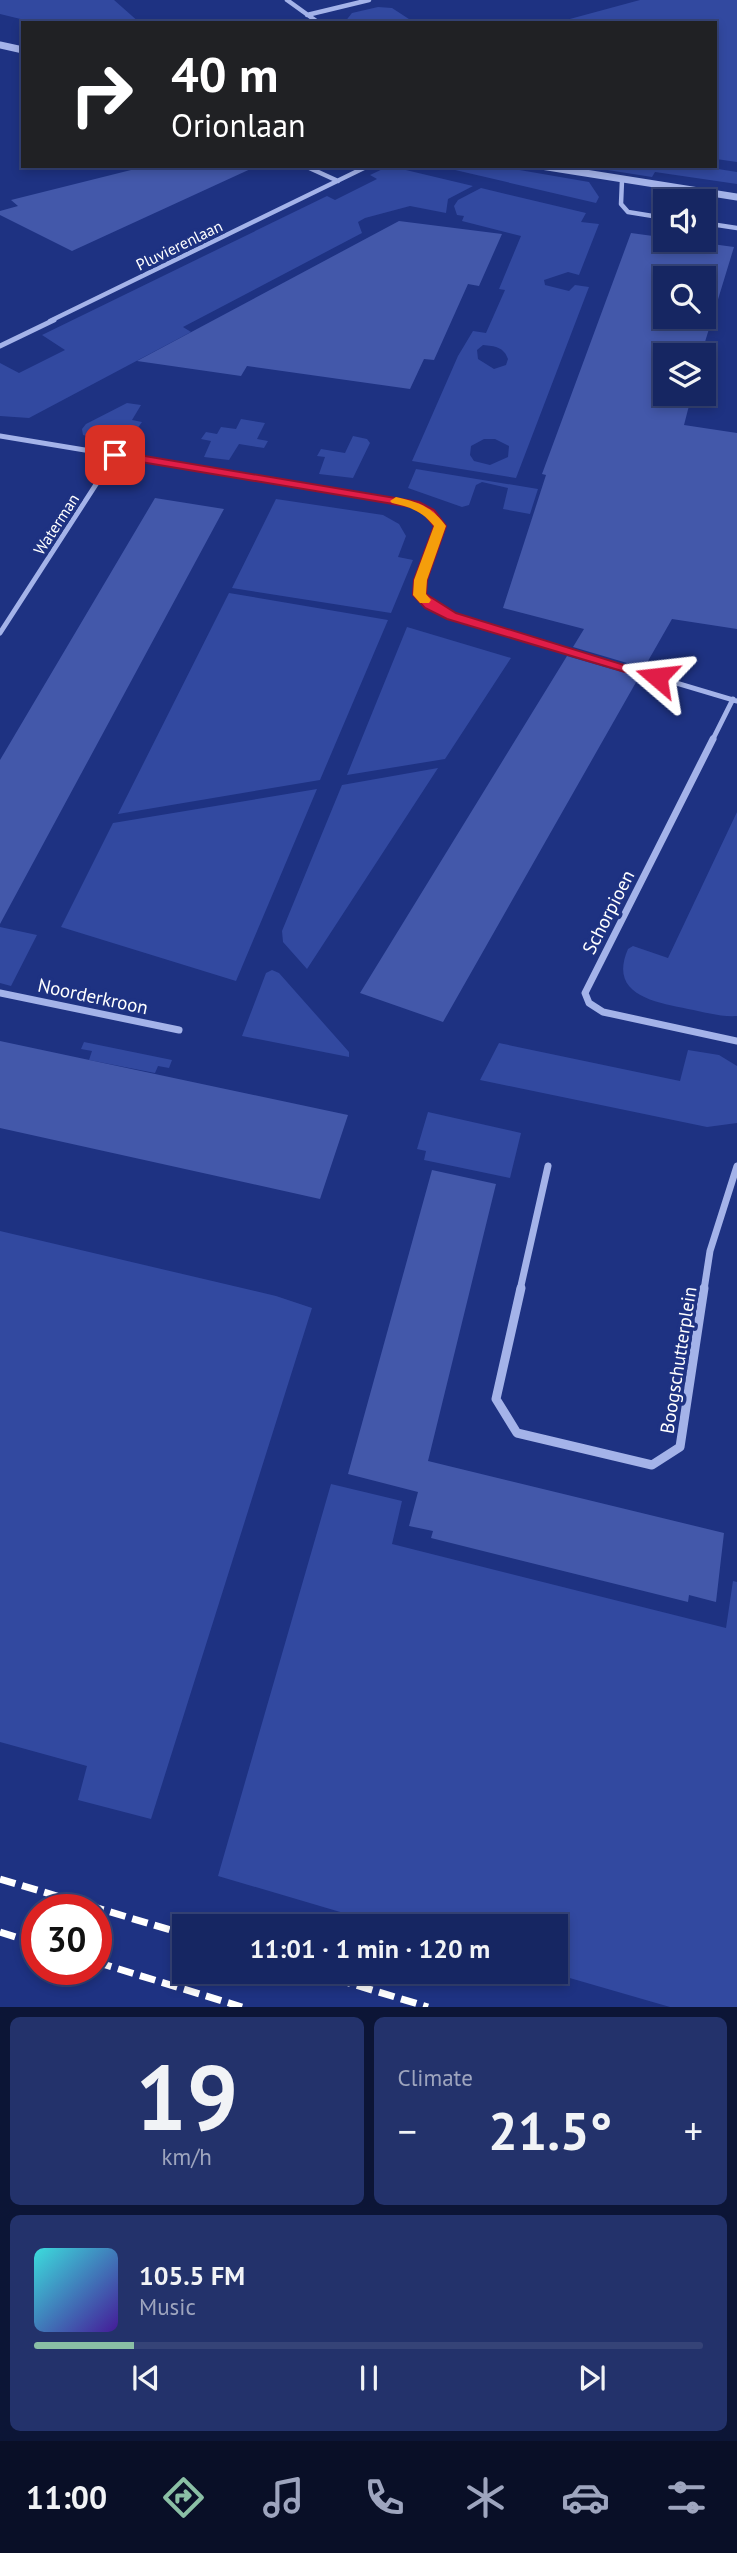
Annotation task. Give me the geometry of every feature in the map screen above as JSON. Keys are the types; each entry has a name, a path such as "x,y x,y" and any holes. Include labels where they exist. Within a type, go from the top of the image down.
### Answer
{"street":[{"path":"287,0 315,21"},
{"path":"307,15 369,0"},
{"path":"0,45 21,50"},
{"path":"309,168 338,181"},
{"name":"Pluvierenlaan","path":"0,346 364,168"},
{"path":"553,168 737,197"},
{"path":"622,180 621,204 628,212 653,216"},
{"path":"716,225 737,228"},
{"path":"0,436 115,455"},
{"name":"Schorpioen","path":"115,455 414,504 429,513 440,526 421,580 419,595 430,605 451,616 735,700 585,993 589,1003 603,1012 737,1041"},
{"name":"Waterman","path":"0,633 115,455"},
{"name":"Noorderkroon","path":"0,993 179,1030"},
{"name":"Boogschutterplein","path":"548,1166 496,1399 517,1433 652,1465 680,1447 710,1251 737,1166"}],"shaded area":[{"path":"0,0 114,0 138,21 29,21 0,14"},
{"path":"640,0 737,0 737,162 717,159 717,21 562,21"},
{"path":"378,7 392,8 412,21 346,21 352,13"},
{"path":"385,168 397,168 473,186 448,199 446,213 410,206 365,218 358,222 362,233 183,327 191,332 29,418 0,416 0,363 19,373 65,350 42,335 327,196 335,200 377,179 370,175"},
{"path":"447,168 508,168 589,182 599,197 596,203"},
{"path":"595,168 712,168 737,172 737,184 655,172 652,177"},
{"path":"481,188 586,213 581,222 599,224 579,275 568,272 544,280 545,285 569,291 575,285 589,287 516,478 412,461 458,356 473,331 486,333 505,290 499,289 521,236 462,221 464,216 457,215 454,206 458,200","holes":["483,345 501,350 508,359 506,365 494,369 478,359 477,350","484,439 495,439 509,446 508,457 490,465 474,461 470,455 471,446"]},
{"path":"127,403 141,405 132,420 142,422 137,429 128,428 116,444 83,435 82,429 86,424"},
{"path":"241,419 265,423 257,439 268,441 264,448 239,444 229,460 204,457 211,441 201,439 206,432 217,434 221,427 236,429"},
{"path":"353,436 367,439 370,443 353,478 319,474 325,457 317,456 321,449 345,453"},
{"path":"416,469 538,489 530,514 503,509 508,488 482,482 476,485 469,505 462,507 408,488"},
{"path":"276,499 383,515 399,524 406,536 398,557 413,560 391,613 232,588"},
{"path":"229,593 388,620 320,780 118,814"},
{"path":"407,627 511,658 445,759 347,775"},
{"path":"438,768 307,969 283,942 282,931 342,785"},
{"path":"317,789 236,981 61,927 113,823"},
{"path":"737,812 737,1016 718,1015 661,1003 638,994 624,977 623,964 628,949 633,946 668,958"},
{"path":"0,927 37,935 11,986 0,983"},
{"path":"272,970 279,973 349,1052 349,1057 242,1036 266,973"},
{"path":"84,1042 172,1060 169,1068 158,1066 155,1073 89,1060 92,1051 81,1049"},
{"path":"499,1043 680,1081 688,1050 719,1055 737,1066 737,1123 707,1127 480,1080"},
{"path":"428,1112 521,1133 510,1178 424,1160 426,1151 417,1149"},
{"path":"0,1231 276,1296 312,1308 151,1819 78,1800 87,1766 0,1742"},
{"path":"331,1484 402,1501 392,1544 726,1628 733,1581 737,1582 737,2007 670,2007 568,1977 568,1914 347,1914 218,1876"}],"building":[{"path":"139,168 253,168 72,251 0,215 0,211 18,206 11,200"},
{"path":"399,221 502,234 479,286 468,284 434,360 424,359 410,389 247,366 241,376 137,361"},
{"path":"631,233 653,236 653,252 716,252 716,245 734,247 716,306 716,266 653,266 653,329 709,329 705,343 653,343 653,406 689,406 684,425 737,433 737,629 672,619 644,668 573,647 584,629 503,608 546,475 542,474"},
{"path":"155,498 224,509 0,924 0,760"},
{"path":"567,656 639,677 443,1022 360,993"},
{"path":"0,1041 348,1115 320,1199 0,1128"},
{"path":"432,1170 496,1184 428,1461 724,1533 716,1602 689,1595 688,1602 431,1538 433,1531 409,1526 418,1492 348,1474"}],"railway":[{"path":"0,1879 172,1930"},
{"path":"0,1932 21,1939"},
{"path":"112,1967 242,2007"},
{"path":"352,1984 428,2007"}],"slow traffic":[{"path":"396,501 414,504 429,513 440,526 421,580 419,595 425,600"}],"route":[{"path":"115,455 414,504 429,513 440,526 421,580 419,595 430,605 451,616 657,677"}]}
